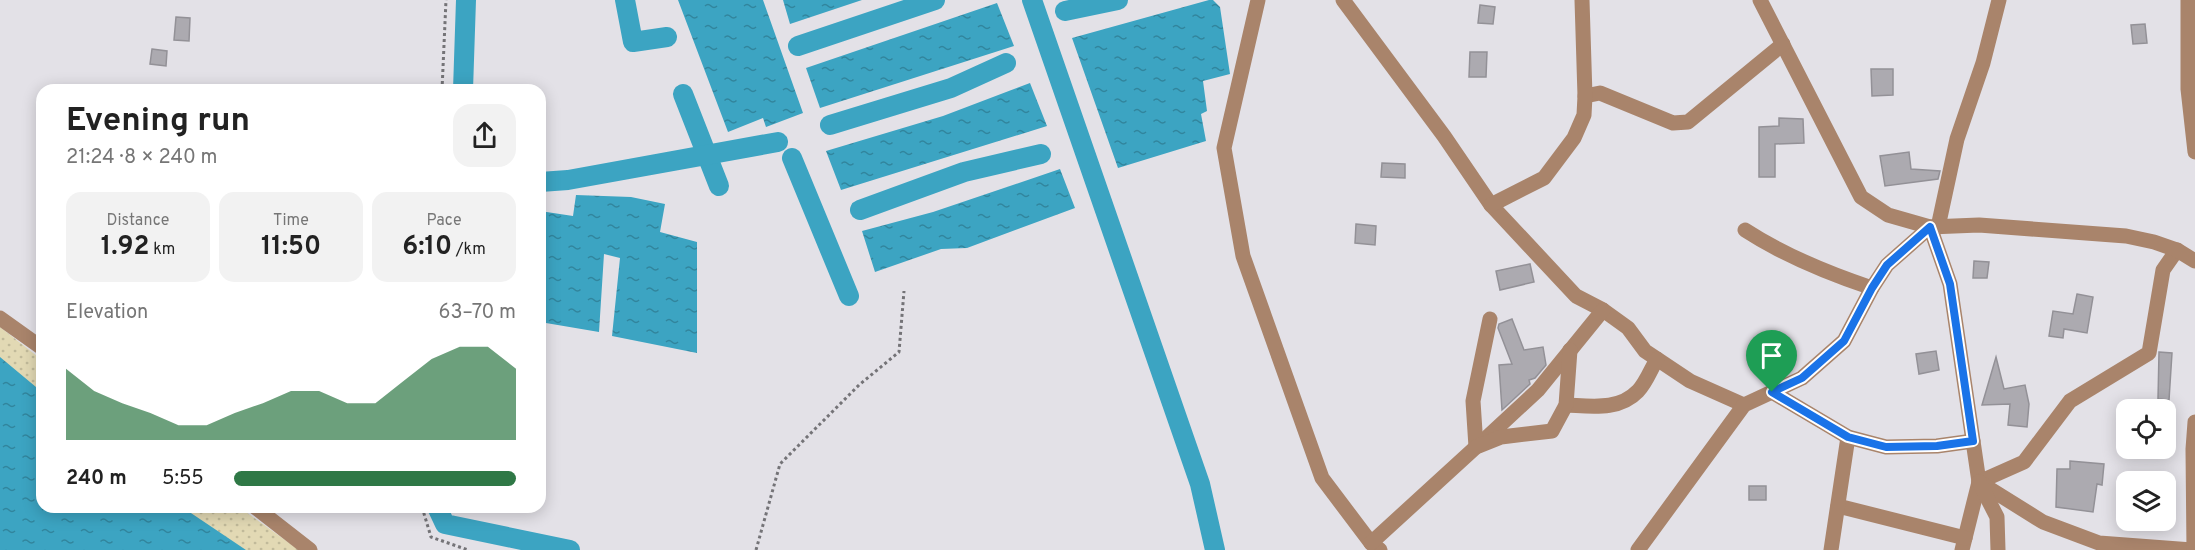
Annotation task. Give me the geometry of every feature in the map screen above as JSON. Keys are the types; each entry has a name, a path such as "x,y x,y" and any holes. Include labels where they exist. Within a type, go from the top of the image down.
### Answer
{"street":[{"path":"1258,0 1224,148 1243,256 1322,478 1375,547 1476,447 1538,390 1603,310"},
{"path":"1343,0 1444,136 1491,205 1576,296 1603,310 1628,328 1645,351 1690,381 1744,405"},
{"path":"1491,205 1544,178 1574,138 1584,115 1582,0"},
{"path":"1760,0 1861,197 1888,215 1934,227 1979,225 2126,236 2177,250 2195,261"},
{"path":"1998,550 1996,517 1979,482 1950,284 1934,227 1957,139 1983,63 2000,0"},
{"path":"2188,0 2188,89 2195,152"},
{"path":"1585,96 1600,93 1673,123 1688,122 1783,44"},
{"path":"1638,550 1744,405 1802,378 1844,341 1887,265 1934,227"},
{"path":"1745,230 1769,245 1827,273 1872,288"},
{"path":"1979,482 2024,462 2070,401 2149,353 2163,270 2177,250"},
{"path":"0,318 36,344"},
{"path":"1476,447 1473,402 1490,319"},
{"path":"1476,447 1501,437 1552,431 1566,405 1570,350"},
{"path":"1566,405 1603,407 1629,399 1639,390 1657,359"},
{"path":"1772,392 1848,437 1886,447 1937,446 1973,441"},
{"path":"1979,482 2043,522 2100,543 2193,550 2195,422"},
{"path":"1830,550 1848,437"},
{"path":"1838,506 1964,544 1979,482"},
{"path":"263,513 310,550"}],"path":[{"path":"442,84 446,0"},
{"path":"756,550 780,464 859,385 899,352 904,291"},
{"path":"424,513 431,537 468,550"}],"sand":[{"path":"0,327 36,355 36,409 0,380"},
{"path":"167,513 247,513 299,550 221,550"}],"water":[{"path":"678,0 763,0 803,113 766,127 763,118 728,132"},
{"path":"783,0 862,0 790,24"},
{"path":"1213,0 1220,7 1230,74 1203,81 1207,111 1201,114 1206,141 1118,168 1072,38"},
{"path":"997,3 1014,46 820,108 806,68"},
{"path":"1030,83 1047,126 841,190 826,151 943,116"},
{"path":"1060,169 1075,208 967,248 941,249 875,272 862,231 933,212"},
{"path":"576,195 631,197 665,204 660,232 697,242 697,353 612,336 620,258 604,254 599,332 546,323 546,212 573,216"},
{"path":"0,357 36,387 36,513 191,513 246,550 0,550"}],"building":[{"path":"1480,5 1495,7 1493,24 1478,23"},
{"path":"176,17 190,18 189,41 174,40"},
{"path":"2145,24 2147,43 2133,44 2131,25"},
{"path":"152,49 167,51 166,66 150,64"},
{"path":"1470,52 1487,52 1486,77 1469,77"},
{"path":"1871,69 1893,69 1893,95 1872,96"},
{"path":"1779,118 1803,119 1804,143 1775,144 1775,177 1759,177 1759,127 1779,126"},
{"path":"1909,152 1911,169 1940,171 1938,179 1885,186 1880,156"},
{"path":"1382,163 1405,164 1405,178 1381,177"},
{"path":"1356,224 1376,226 1375,245 1355,243"},
{"path":"1974,261 1989,262 1987,278 1973,278"},
{"path":"1530,264 1534,282 1500,290 1496,271"},
{"path":"2077,294 2093,297 2087,333 2064,329 2063,338 2049,336 2053,311 2073,314"},
{"path":"1512,319 1524,350 1543,347 1546,365 1535,378 1529,380 1530,384 1502,410 1499,365 1512,364 1498,328 1499,324"},
{"path":"1936,351 1939,370 1919,374 1916,354"},
{"path":"2159,352 2172,353 2169,399 2158,399"},
{"path":"1996,357 2004,389 2025,385 2029,404 2027,427 2008,425 2010,404 1982,405"},
{"path":"2070,461 2104,464 2102,485 2097,484 2093,512 2056,507 2057,469 2070,469"},
{"path":"1749,486 1766,486 1766,500 1749,500"}],"waterway":[{"path":"463,84 466,0"},
{"path":"625,0 633,42 667,37"},
{"path":"798,46 935,0"},
{"path":"1032,0 1200,484 1215,550"},
{"path":"1065,11 1118,0"},
{"path":"830,125 951,88 1006,63"},
{"path":"683,94 719,186"},
{"path":"546,182 568,180 778,142"},
{"path":"860,210 964,172 1041,154"},
{"path":"792,158 849,296"},
{"path":"440,513 445,524 570,550"}],"route":[{"path":"1930,227 1950,284 1973,441 1937,446 1886,447 1848,437 1772,392 1802,378 1844,341 1887,265 1930,227"}]}
